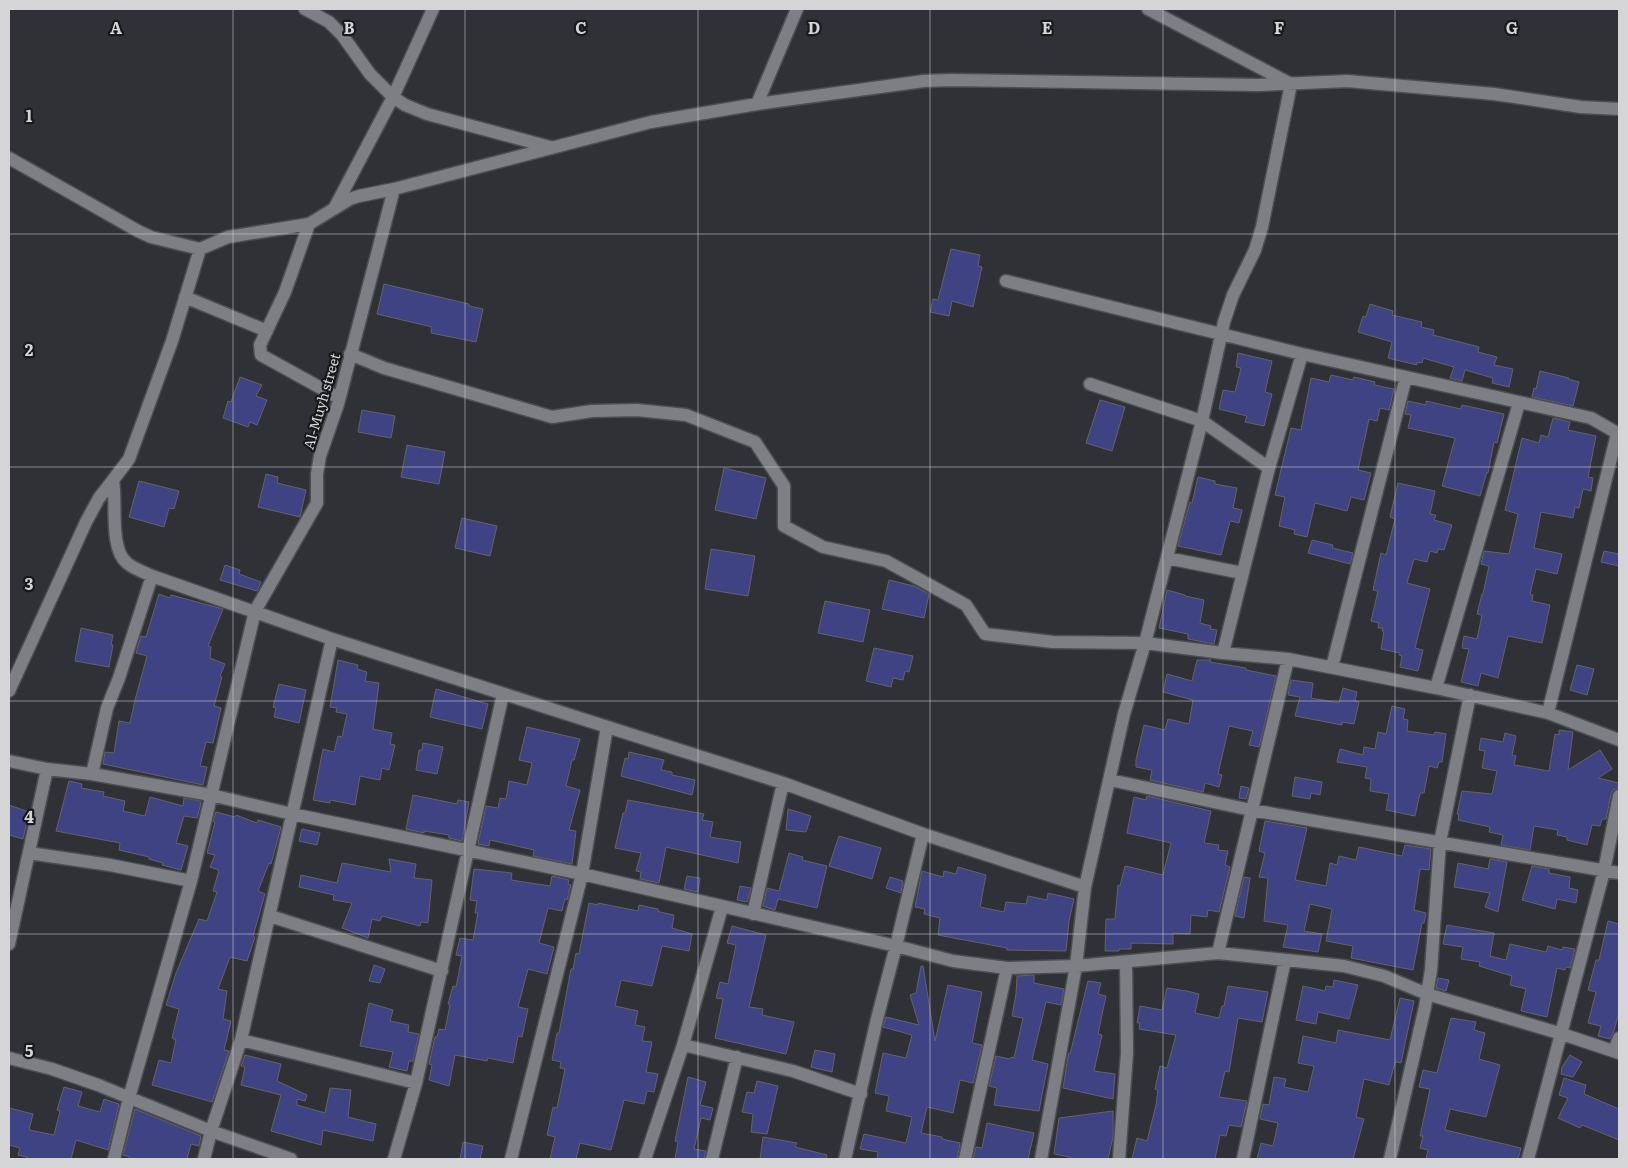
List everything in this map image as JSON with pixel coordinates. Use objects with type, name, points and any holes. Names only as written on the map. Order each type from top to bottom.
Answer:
[{"type":"street","points":[[305,9],[329,22],[342,35],[370,74],[393,97],[405,105],[427,114],[553,148]]},
{"type":"street","points":[[335,208],[393,97],[433,9]]},
{"type":"street","points":[[757,104],[797,9]]},
{"type":"street","points":[[1148,9],[1291,84]]},
{"type":"street","points":[[9,158],[138,232],[200,249],[228,237],[308,224],[360,196],[394,189],[651,122],[757,104],[924,82],[950,80],[1248,85],[1347,81],[1494,94],[1582,107],[1619,109]]},
{"type":"street","points":[[1041,1159],[1076,966],[1085,888],[1124,714],[1145,643],[1202,421],[1224,322],[1233,295],[1255,250],[1262,227],[1291,84]]},
{"type":"street","name":"Al-Muyh street","points":[[114,1159],[129,1098],[191,881],[255,611],[317,503],[316,474],[320,456],[339,398],[394,189]]},
{"type":"street","points":[[308,224],[290,279],[260,345],[261,356],[339,398]]},
{"type":"street","points":[[9,691],[86,522],[99,498],[128,459],[172,341],[200,249]]},
{"type":"street","points":[[1006,281],[1302,354],[1591,418],[1618,434],[1548,713]]},
{"type":"street","points":[[185,297],[267,331]]},
{"type":"street","points":[[350,354],[384,368],[552,417],[592,411],[637,410],[686,415],[756,442],[784,486],[784,526],[823,547],[886,561],[966,605],[985,634],[1053,642],[1145,643],[1288,659],[1470,695],[1548,713],[1619,740]]},
{"type":"street","points":[[1223,653],[1269,468],[1302,354]]},
{"type":"street","points":[[1332,667],[1406,377]]},
{"type":"street","points":[[1090,384],[1202,421],[1269,468]]},
{"type":"street","points":[[1436,688],[1519,403]]},
{"type":"street","points":[[113,480],[116,494],[116,544],[126,563],[152,576],[332,639],[783,783],[922,834],[1085,888]]},
{"type":"street","points":[[1167,558],[1242,574]]},
{"type":"street","points":[[92,774],[107,708],[119,678],[152,576]]},
{"type":"street","points":[[204,1159],[211,1131],[241,1040],[332,639]]},
{"type":"street","points":[[1218,954],[1288,659]]},
{"type":"street","points":[[394,1159],[416,1083],[504,694]]},
{"type":"street","points":[[1390,1159],[1427,994],[1431,970],[1440,842],[1470,695]]},
{"type":"street","points":[[511,1159],[582,874],[607,727]]},
{"type":"street","points":[[9,761],[47,769],[92,774],[211,795],[292,814],[582,874],[896,946],[953,961],[1007,968],[1076,966],[1205,953],[1344,966],[1384,976],[1427,994],[1616,1052],[1619,1038]]},
{"type":"street","points":[[9,944],[47,769]]},
{"type":"street","points":[[1110,780],[1251,810],[1619,873]]},
{"type":"street","points":[[753,914],[783,783]]},
{"type":"street","points":[[1528,1159],[1604,870],[1619,796]]},
{"type":"street","points":[[846,1159],[877,1018],[922,834]]},
{"type":"street","points":[[29,853],[110,865],[191,881]]},
{"type":"street","points":[[645,1159],[683,1045],[722,907]]},
{"type":"street","points":[[270,916],[442,971]]},
{"type":"street","points":[[1243,1159],[1285,960]]},
{"type":"street","points":[[1119,1159],[1127,1053],[1126,962]]},
{"type":"street","points":[[964,1159],[1007,968]]},
{"type":"street","points":[[241,1040],[416,1083]]},
{"type":"street","points":[[683,1045],[793,1071],[861,1094]]},
{"type":"street","points":[[712,1159],[737,1057]]},
{"type":"street","points":[[9,1058],[52,1069],[211,1131],[291,1159]]},
{"type":"building","points":[[951,249],[980,255],[978,266],[982,267],[973,307],[952,301],[949,316],[930,312],[933,299],[938,300]]},
{"type":"building","points":[[384,284],[483,309],[476,342],[431,333],[432,327],[377,314]]},
{"type":"building","points":[[1370,304],[1393,311],[1392,315],[1422,322],[1421,327],[1434,330],[1433,335],[1479,347],[1478,352],[1497,357],[1494,365],[1513,369],[1509,387],[1492,383],[1493,378],[1465,370],[1462,381],[1450,378],[1454,367],[1423,358],[1422,363],[1417,362],[1417,365],[1388,358],[1392,342],[1358,332],[1363,316],[1366,317]]},
{"type":"building","points":[[1238,353],[1272,361],[1265,392],[1272,394],[1264,426],[1245,422],[1247,416],[1219,409],[1223,390],[1235,392],[1241,368],[1236,367]]},
{"type":"building","points":[[1540,371],[1579,382],[1573,406],[1532,397]]},
{"type":"building","points":[[1331,375],[1353,380],[1354,377],[1375,382],[1374,385],[1394,389],[1389,410],[1380,408],[1377,421],[1369,419],[1358,470],[1371,473],[1364,500],[1351,497],[1347,511],[1315,503],[1307,537],[1294,534],[1295,530],[1279,526],[1285,497],[1275,495],[1291,428],[1301,430],[1311,378],[1329,382]]},
{"type":"building","points":[[240,377],[262,385],[256,396],[267,400],[257,425],[250,422],[248,427],[223,418],[228,401],[231,402]]},
{"type":"building","points":[[1100,400],[1125,407],[1112,451],[1086,443]]},
{"type":"building","points":[[1408,401],[1426,405],[1426,401],[1461,409],[1462,405],[1504,414],[1497,443],[1494,442],[1488,473],[1480,496],[1442,486],[1455,438],[1408,428],[1411,415],[1405,414]]},
{"type":"building","points":[[362,410],[395,416],[391,438],[358,432]]},
{"type":"building","points":[[1553,418],[1570,422],[1568,430],[1596,436],[1588,477],[1593,478],[1591,491],[1583,489],[1579,508],[1575,507],[1573,518],[1541,512],[1534,548],[1562,554],[1557,574],[1536,569],[1530,594],[1533,595],[1532,601],[1550,605],[1542,643],[1508,636],[1498,678],[1481,673],[1478,686],[1461,682],[1469,649],[1462,648],[1464,636],[1477,639],[1482,615],[1477,614],[1489,566],[1481,564],[1484,551],[1509,554],[1518,514],[1505,510],[1522,438],[1539,443],[1541,435],[1548,437]]},
{"type":"building","points":[[407,445],[445,452],[439,484],[401,477]]},
{"type":"building","points":[[724,468],[766,478],[756,519],[715,510]]},
{"type":"building","points":[[266,474],[278,477],[277,483],[306,490],[300,517],[258,507]]},
{"type":"building","points":[[1198,477],[1215,481],[1215,484],[1237,488],[1233,508],[1242,510],[1239,523],[1230,521],[1221,555],[1178,546]]},
{"type":"building","points":[[139,481],[179,491],[174,509],[169,508],[164,527],[129,517]]},
{"type":"building","points":[[1398,483],[1435,491],[1430,514],[1436,515],[1434,520],[1452,525],[1444,550],[1438,549],[1437,553],[1430,551],[1427,562],[1414,559],[1407,583],[1430,589],[1415,648],[1423,650],[1418,671],[1400,667],[1402,656],[1399,655],[1400,653],[1381,649],[1383,628],[1378,628],[1379,623],[1371,621],[1378,591],[1373,590],[1381,553],[1386,555],[1395,519],[1390,517]]},
{"type":"building","points":[[462,518],[497,526],[490,556],[455,548]]},
{"type":"building","points":[[1312,540],[1333,545],[1332,548],[1353,553],[1350,564],[1308,553]]},
{"type":"building","points":[[711,549],[755,556],[748,596],[705,589]]},
{"type":"building","points":[[1604,551],[1619,554],[1619,566],[1601,562]]},
{"type":"building","points":[[225,565],[240,570],[239,574],[261,582],[257,591],[220,580]]},
{"type":"building","points":[[889,580],[914,586],[929,594],[924,618],[882,609]]},
{"type":"building","points":[[1167,590],[1204,600],[1200,623],[1211,626],[1210,629],[1217,630],[1214,644],[1188,639],[1188,634],[1159,628]]},
{"type":"building","points":[[159,594],[170,598],[171,595],[223,609],[208,646],[211,647],[210,658],[225,664],[220,676],[222,677],[214,706],[221,708],[213,743],[206,742],[200,766],[207,767],[203,785],[103,764],[105,752],[114,753],[119,721],[130,723],[147,656],[136,653],[141,636],[146,637]]},
{"type":"building","points":[[825,601],[870,610],[863,642],[818,633]]},
{"type":"building","points":[[81,628],[113,635],[109,667],[75,661]]},
{"type":"building","points":[[874,648],[913,656],[909,672],[905,671],[903,680],[893,678],[891,687],[866,681]]},
{"type":"building","points":[[338,660],[358,665],[357,669],[367,672],[365,681],[379,683],[373,729],[392,733],[390,744],[395,745],[389,770],[382,768],[380,780],[360,776],[355,805],[330,800],[330,803],[313,800],[323,749],[334,752],[338,736],[342,737],[347,714],[336,712],[337,708],[330,707]]},
{"type":"building","points":[[1197,660],[1211,660],[1210,662],[1246,668],[1246,670],[1276,676],[1259,747],[1249,745],[1253,731],[1229,726],[1218,774],[1222,775],[1219,787],[1205,783],[1203,792],[1150,780],[1152,770],[1136,767],[1144,725],[1165,730],[1168,719],[1189,724],[1193,700],[1163,692],[1167,674],[1192,681]]},
{"type":"building","points":[[1577,665],[1594,669],[1587,695],[1570,690]]},
{"type":"building","points":[[1291,680],[1313,683],[1311,698],[1339,703],[1343,688],[1357,692],[1355,701],[1359,702],[1354,724],[1342,722],[1342,725],[1295,716],[1300,697],[1288,695]]},
{"type":"building","points":[[279,684],[306,690],[299,723],[274,717],[276,708],[273,707]]},
{"type":"building","points":[[436,689],[488,704],[482,729],[430,717]]},
{"type":"building","points":[[1392,706],[1405,709],[1403,719],[1408,720],[1407,731],[1434,735],[1435,732],[1446,734],[1442,762],[1439,762],[1437,768],[1429,766],[1424,793],[1420,793],[1415,816],[1386,810],[1389,794],[1370,791],[1371,779],[1365,778],[1367,767],[1337,762],[1340,749],[1363,755],[1364,747],[1375,749],[1378,732],[1386,734]]},
{"type":"building","points":[[527,727],[580,739],[574,760],[572,760],[566,786],[580,790],[569,830],[576,831],[572,864],[533,856],[534,850],[490,840],[489,846],[478,844],[486,806],[498,808],[500,798],[506,799],[509,781],[527,785],[532,763],[519,760]]},
{"type":"building","points":[[1559,730],[1573,732],[1568,770],[1600,750],[1612,769],[1598,778],[1619,783],[1618,788],[1613,790],[1611,794],[1606,819],[1602,819],[1600,826],[1592,825],[1587,845],[1567,840],[1567,837],[1557,835],[1558,830],[1534,826],[1530,850],[1501,845],[1503,835],[1489,832],[1490,827],[1458,820],[1459,815],[1457,814],[1462,791],[1492,794],[1497,771],[1482,768],[1485,751],[1479,750],[1481,738],[1503,742],[1505,733],[1516,736],[1512,755],[1516,756],[1514,765],[1549,771],[1555,734],[1559,735]]},
{"type":"building","points":[[423,743],[443,747],[437,774],[416,770],[419,750],[422,750]]},
{"type":"building","points":[[629,752],[664,760],[661,770],[672,772],[672,775],[695,780],[692,795],[621,776],[625,758],[628,759]]},
{"type":"building","points":[[1295,777],[1322,782],[1320,795],[1311,793],[1310,799],[1292,796]]},
{"type":"building","points":[[69,781],[82,784],[81,788],[104,792],[103,796],[125,801],[123,811],[145,816],[150,797],[183,806],[184,798],[200,801],[197,818],[184,816],[176,843],[188,846],[181,870],[162,865],[163,863],[149,859],[149,857],[119,850],[120,843],[56,831]]},
{"type":"building","points":[[1241,786],[1249,788],[1246,799],[1239,798]]},
{"type":"building","points":[[413,795],[457,804],[458,800],[469,802],[462,841],[449,838],[449,835],[406,829]]},
{"type":"building","points":[[1147,796],[1211,811],[1204,843],[1219,845],[1218,850],[1228,851],[1225,865],[1230,867],[1219,912],[1208,910],[1207,917],[1191,915],[1190,934],[1173,933],[1173,944],[1131,943],[1131,949],[1105,951],[1106,919],[1115,919],[1118,885],[1120,886],[1125,866],[1163,875],[1171,843],[1127,833],[1134,797],[1146,800]]},
{"type":"building","points":[[628,800],[704,814],[702,820],[713,822],[710,837],[741,842],[738,863],[666,847],[659,883],[640,879],[641,872],[636,871],[641,853],[615,848]]},
{"type":"building","points":[[9,805],[29,812],[23,839],[9,835]]},
{"type":"building","points":[[788,809],[811,816],[806,832],[786,830]]},
{"type":"building","points":[[216,812],[235,817],[236,815],[257,823],[258,820],[281,827],[271,864],[269,863],[258,891],[265,894],[247,961],[230,957],[218,989],[227,991],[223,1019],[231,1021],[224,1050],[229,1051],[212,1102],[152,1085],[159,1060],[171,1063],[176,1040],[172,1038],[179,1009],[166,1005],[176,973],[199,919],[207,921],[217,892],[213,891],[219,870],[210,867],[215,855],[207,853]]},
{"type":"building","points":[[1265,821],[1307,828],[1295,880],[1326,886],[1330,863],[1337,865],[1339,856],[1356,860],[1359,847],[1402,856],[1405,845],[1431,849],[1429,870],[1420,869],[1414,910],[1426,913],[1424,923],[1422,923],[1413,970],[1351,958],[1353,946],[1326,941],[1332,909],[1310,904],[1304,931],[1322,934],[1318,952],[1283,947],[1288,925],[1264,921],[1268,878],[1259,877],[1265,853],[1259,851]]},
{"type":"building","points":[[302,829],[320,833],[317,845],[299,841]]},
{"type":"building","points":[[839,836],[881,848],[872,879],[829,866]]},
{"type":"building","points":[[789,853],[803,857],[802,860],[827,866],[817,908],[778,899],[775,910],[763,906],[767,888],[779,891]]},
{"type":"building","points":[[389,859],[416,864],[414,878],[432,880],[428,923],[421,922],[420,926],[382,916],[380,921],[372,919],[368,938],[342,928],[352,903],[333,900],[334,895],[299,887],[301,875],[337,883],[342,863],[391,872]]},
{"type":"building","points":[[1490,859],[1507,862],[1498,912],[1485,907],[1490,893],[1454,887],[1458,863],[1488,869]]},
{"type":"building","points":[[1532,866],[1549,869],[1549,873],[1570,877],[1569,888],[1578,890],[1576,903],[1557,899],[1555,909],[1522,900]]},
{"type":"building","points":[[958,867],[986,875],[980,907],[1004,912],[1006,902],[1026,904],[1028,896],[1047,900],[1048,893],[1074,899],[1069,921],[1066,951],[1007,950],[1007,948],[938,935],[940,918],[924,914],[925,909],[915,907],[922,871],[943,877],[944,871],[956,874]]},
{"type":"building","points":[[474,869],[512,873],[511,880],[550,886],[552,876],[569,880],[568,884],[571,885],[562,911],[548,908],[539,943],[554,947],[547,974],[528,969],[518,1007],[528,1009],[522,1037],[518,1036],[513,1063],[488,1058],[487,1061],[455,1055],[449,1086],[429,1080],[432,1065],[429,1064],[435,1037],[437,1037],[439,1029],[445,1030],[450,1005],[448,1004],[453,986],[456,987],[462,956],[456,955],[460,938],[473,940],[478,913],[475,913],[477,901],[470,900]]},
{"type":"building","points":[[687,876],[700,878],[698,892],[684,889]]},
{"type":"building","points":[[890,877],[903,881],[901,893],[886,888]]},
{"type":"building","points":[[1244,877],[1250,878],[1244,918],[1235,916]]},
{"type":"building","points":[[740,886],[751,888],[747,902],[737,900]]},
{"type":"building","points":[[589,903],[638,911],[639,905],[658,909],[660,912],[674,915],[672,928],[692,934],[689,951],[662,946],[652,986],[621,980],[615,1006],[638,1011],[635,1025],[645,1027],[642,1041],[652,1042],[646,1072],[658,1074],[654,1092],[647,1091],[644,1104],[624,1100],[611,1150],[580,1143],[576,1159],[550,1159],[555,1137],[547,1135],[553,1107],[557,1108],[565,1069],[560,1068],[561,1062],[552,1060],[571,969],[573,969],[576,953],[579,954]]},
{"type":"building","points":[[1608,921],[1619,924],[1619,1012],[1610,1039],[1598,1036],[1601,1026],[1588,1023],[1596,992],[1588,990],[1596,960],[1599,960]]},
{"type":"building","points":[[1447,925],[1494,933],[1490,956],[1506,960],[1510,944],[1546,952],[1548,946],[1562,950],[1563,947],[1575,949],[1570,968],[1566,967],[1565,970],[1557,968],[1547,1017],[1521,1011],[1526,989],[1510,985],[1512,976],[1479,966],[1480,962],[1461,959],[1463,947],[1443,944]]},
{"type":"building","points":[[732,926],[766,935],[749,1007],[763,1009],[762,1015],[794,1022],[786,1054],[715,1038],[723,999],[716,998],[720,982],[728,984],[736,945],[727,943]]},
{"type":"building","points":[[374,965],[385,969],[380,983],[369,981]]},
{"type":"building","points":[[921,966],[923,966],[935,1041],[948,985],[982,992],[972,1043],[982,1045],[973,1083],[960,1080],[953,1113],[927,1107],[921,1133],[960,1143],[957,1159],[877,1159],[878,1152],[860,1149],[864,1134],[906,1143],[912,1117],[886,1111],[889,1096],[875,1093],[883,1053],[906,1058],[912,1035],[883,1027],[886,1017],[919,1025],[910,995],[916,993]]},
{"type":"building","points":[[1034,975],[1034,983],[1064,989],[1061,1005],[1046,1002],[1032,1060],[1048,1064],[1039,1111],[994,1105],[997,1088],[989,1086],[996,1056],[1014,1058],[1023,1018],[1012,1016],[1017,976]]},
{"type":"building","points":[[1438,978],[1449,980],[1446,991],[1436,988]]},
{"type":"building","points":[[1334,980],[1358,985],[1349,1019],[1318,1012],[1316,1024],[1296,1020],[1303,986],[1325,991],[1326,986],[1333,987]]},
{"type":"building","points":[[1088,981],[1101,983],[1098,994],[1106,996],[1098,1034],[1102,1035],[1094,1071],[1115,1074],[1113,1099],[1063,1088],[1068,1057]]},
{"type":"building","points":[[1228,986],[1268,992],[1262,1022],[1238,1018],[1229,1072],[1225,1071],[1219,1097],[1247,1101],[1241,1127],[1229,1125],[1226,1136],[1220,1135],[1215,1159],[1132,1159],[1137,1138],[1147,1141],[1156,1105],[1158,1090],[1155,1089],[1160,1066],[1167,1068],[1176,1035],[1139,1029],[1140,1023],[1137,1023],[1140,1006],[1162,1010],[1167,988],[1187,991],[1199,994],[1195,1013],[1219,1018],[1222,1006],[1224,1006]]},
{"type":"building","points":[[1400,998],[1414,1001],[1401,1063],[1395,1062],[1389,1085],[1364,1079],[1356,1117],[1364,1119],[1353,1159],[1257,1159],[1261,1143],[1273,1146],[1278,1123],[1260,1119],[1263,1104],[1269,1105],[1274,1077],[1286,1079],[1284,1087],[1308,1092],[1314,1066],[1298,1063],[1303,1036],[1336,1043],[1338,1030],[1390,1040]]},
{"type":"building","points":[[369,1003],[393,1010],[390,1021],[409,1025],[408,1032],[419,1034],[413,1061],[409,1061],[407,1071],[389,1067],[393,1052],[360,1046]]},
{"type":"building","points":[[1451,1018],[1476,1022],[1474,1030],[1485,1033],[1479,1059],[1500,1065],[1486,1117],[1450,1109],[1445,1130],[1521,1148],[1518,1159],[1426,1159],[1428,1150],[1420,1148],[1423,1136],[1420,1136],[1430,1089],[1419,1087],[1423,1070],[1437,1073]]},
{"type":"building","points":[[815,1050],[835,1054],[832,1072],[811,1067]]},
{"type":"building","points":[[245,1055],[281,1064],[277,1081],[307,1095],[305,1101],[297,1099],[297,1105],[325,1113],[330,1088],[351,1090],[348,1117],[376,1124],[373,1141],[323,1130],[321,1145],[271,1131],[281,1095],[241,1085],[245,1067],[241,1066]]},
{"type":"building","points":[[1570,1055],[1582,1062],[1573,1077],[1561,1074],[1562,1067]]},
{"type":"building","points":[[688,1077],[706,1082],[700,1105],[713,1108],[710,1120],[701,1118],[694,1149],[706,1151],[704,1159],[675,1159],[678,1142],[675,1141]]},
{"type":"building","points":[[1564,1078],[1586,1085],[1584,1094],[1619,1109],[1619,1140],[1582,1125],[1580,1128],[1558,1118],[1568,1098],[1559,1095]]},
{"type":"building","points":[[757,1081],[778,1086],[767,1134],[751,1132],[753,1114],[742,1112],[747,1092],[754,1093]]},
{"type":"building","points":[[64,1087],[82,1092],[78,1106],[100,1112],[104,1099],[119,1104],[108,1150],[76,1140],[71,1159],[27,1159],[27,1157],[18,1155],[20,1148],[9,1145],[9,1108],[33,1114],[29,1130],[54,1135],[60,1111],[57,1110]]},
{"type":"building","points":[[135,1109],[201,1136],[199,1146],[191,1144],[187,1159],[129,1159],[130,1157],[123,1155]]},
{"type":"building","points":[[1113,1111],[1113,1137],[1108,1159],[1070,1159],[1070,1157],[1054,1154],[1059,1118]]},
{"type":"building","points":[[987,1123],[1034,1133],[1028,1159],[973,1159],[976,1147],[982,1148]]},
{"type":"building","points":[[763,1137],[797,1143],[795,1147],[827,1155],[826,1159],[760,1159]]},
{"type":"building","points":[[463,1142],[483,1146],[480,1159],[460,1159]]}]
